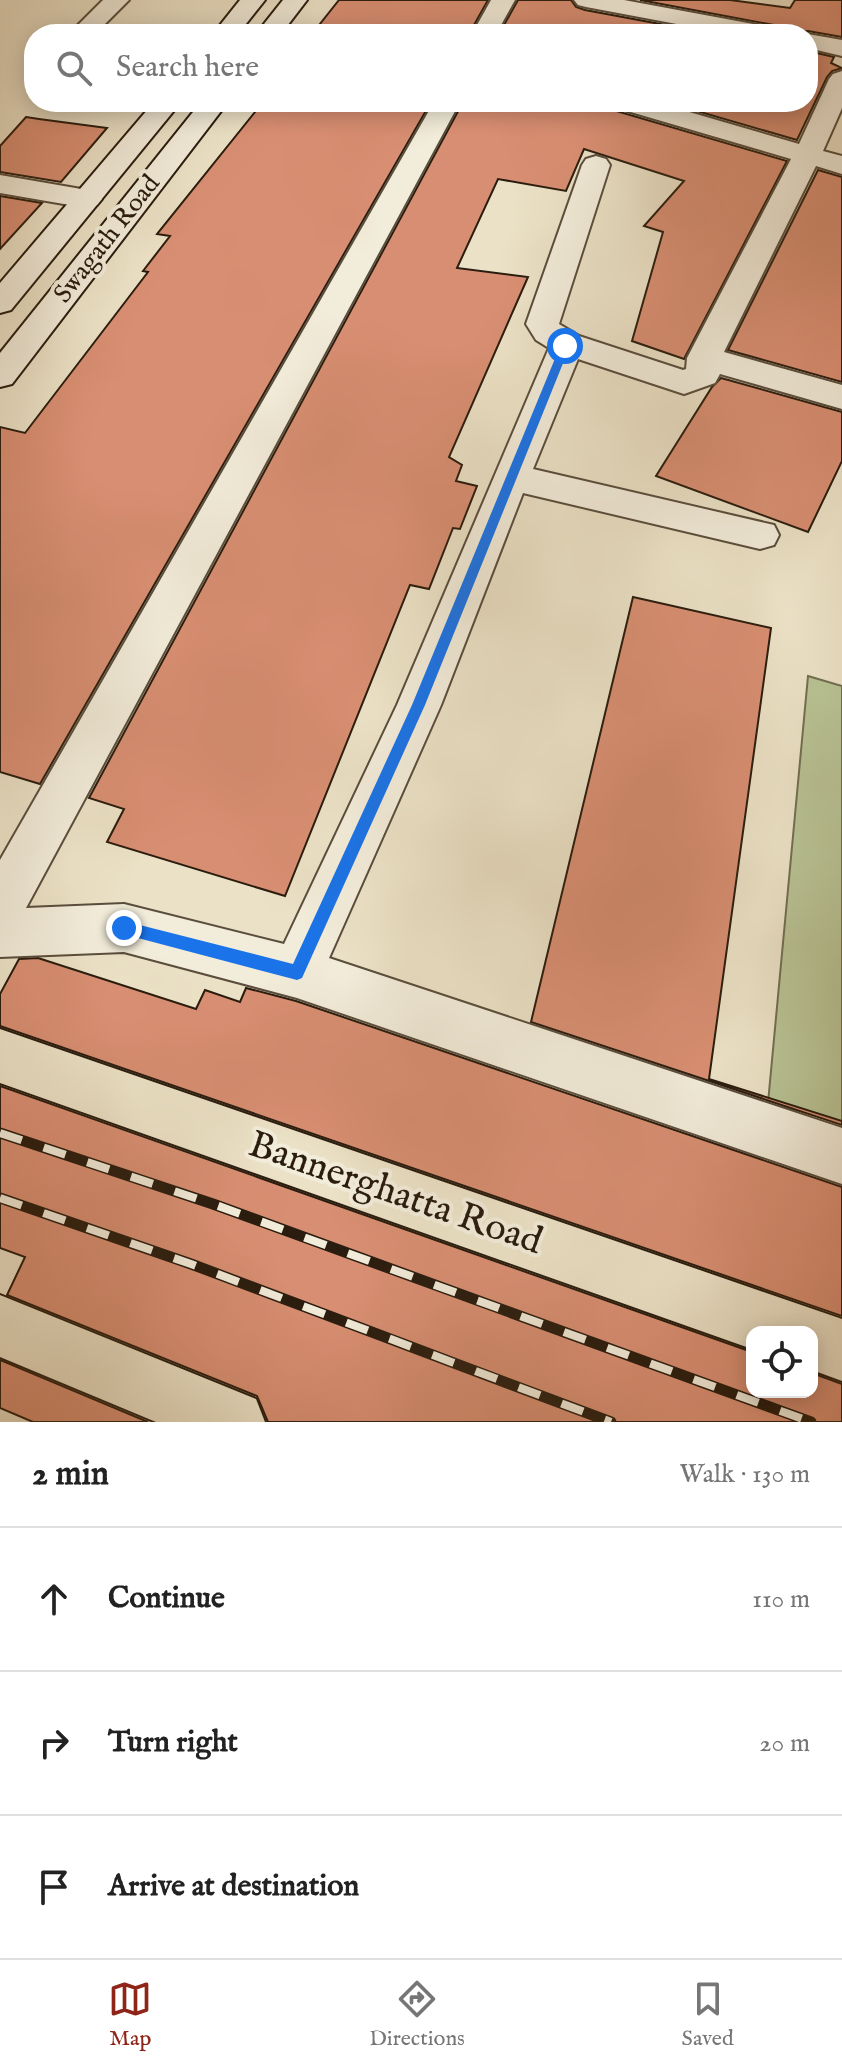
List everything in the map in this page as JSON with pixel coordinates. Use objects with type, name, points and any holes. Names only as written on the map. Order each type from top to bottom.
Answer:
[{"type":"main road","name":"Bannerghatta Road","points":[[0,1056],[774,1326]]},
{"type":"main road","points":[[0,1326],[233,1422]]},
{"type":"main road","points":[[818,1341],[842,1350]]},
{"type":"street","points":[[92,24],[117,0]]},
{"type":"street","points":[[233,24],[253,0]]},
{"type":"street","points":[[276,24],[295,0]]},
{"type":"street","points":[[490,24],[503,0]]},
{"type":"street","points":[[586,0],[715,24]]},
{"type":"street","points":[[818,43],[842,48]]},
{"type":"street","points":[[596,165],[542,324],[548,333],[567,344],[684,383],[703,375],[704,358],[807,156],[842,79]]},
{"type":"street","name":"Swagath Road","points":[[0,303],[160,112]]},
{"type":"street","name":"Swagath Road","points":[[0,376],[207,112]]},
{"type":"street","points":[[0,907],[441,112]]},
{"type":"street","points":[[660,112],[842,165]]},
{"type":"street","points":[[0,184],[87,199]]},
{"type":"street","points":[[297,973],[419,705],[567,344]]},
{"type":"street","points":[[704,358],[842,397]]},
{"type":"street","points":[[511,477],[760,535]]},
{"type":"street","points":[[0,933],[124,928],[297,973],[842,1156]]},
{"type":"green space","points":[[808,676],[842,686],[842,1122],[768,1103]]},
{"type":"building","points":[[339,0],[488,0],[475,24],[320,24]]},
{"type":"building","points":[[518,0],[571,0],[576,7],[585,10],[660,24],[505,24]]},
{"type":"building","points":[[640,0],[730,0],[790,8],[795,0],[842,0],[842,37],[818,33],[818,24],[768,24]]},
{"type":"building","points":[[818,53],[834,57],[831,63],[842,68],[832,71],[818,96]]},
{"type":"building","points":[[255,112],[425,112],[40,784],[0,772],[0,427],[25,433],[148,272],[143,271],[170,236],[157,234]]},
{"type":"building","points":[[458,112],[619,112],[787,161],[684,359],[632,341],[663,232],[644,226],[684,181],[584,149],[566,191],[498,179],[457,268],[528,277],[449,457],[462,465],[456,481],[477,486],[460,529],[453,528],[429,589],[410,585],[285,896],[107,842],[124,809],[89,798]]},
{"type":"building","points":[[700,112],[810,112],[797,140]]},
{"type":"building","points":[[26,117],[107,128],[61,182],[0,172],[0,146]]},
{"type":"building","points":[[818,170],[842,177],[842,382],[728,350]]},
{"type":"building","points":[[0,196],[42,203],[0,249]]},
{"type":"building","points":[[721,378],[842,412],[842,461],[808,532],[656,476],[712,387]]},
{"type":"building","points":[[633,597],[771,628],[709,1079],[842,1121],[842,1125],[531,1022]]},
{"type":"building","points":[[38,958],[196,1009],[205,990],[240,1002],[246,988],[296,1001],[842,1187],[842,1316],[0,1026],[0,994],[19,959]]},
{"type":"building","points":[[0,1086],[746,1350],[746,1398],[818,1398],[818,1375],[842,1384],[842,1422],[268,1422],[257,1396],[7,1295],[25,1257],[0,1248]]},
{"type":"building","points":[[0,1360],[148,1422],[33,1422],[0,1408]]},
{"type":"railway","points":[[0,1133],[213,1204],[811,1422]]},
{"type":"railway","points":[[0,1198],[191,1264],[611,1422]]},
{"type":"route","points":[[124,928],[297,973],[419,705],[565,346]]}]
